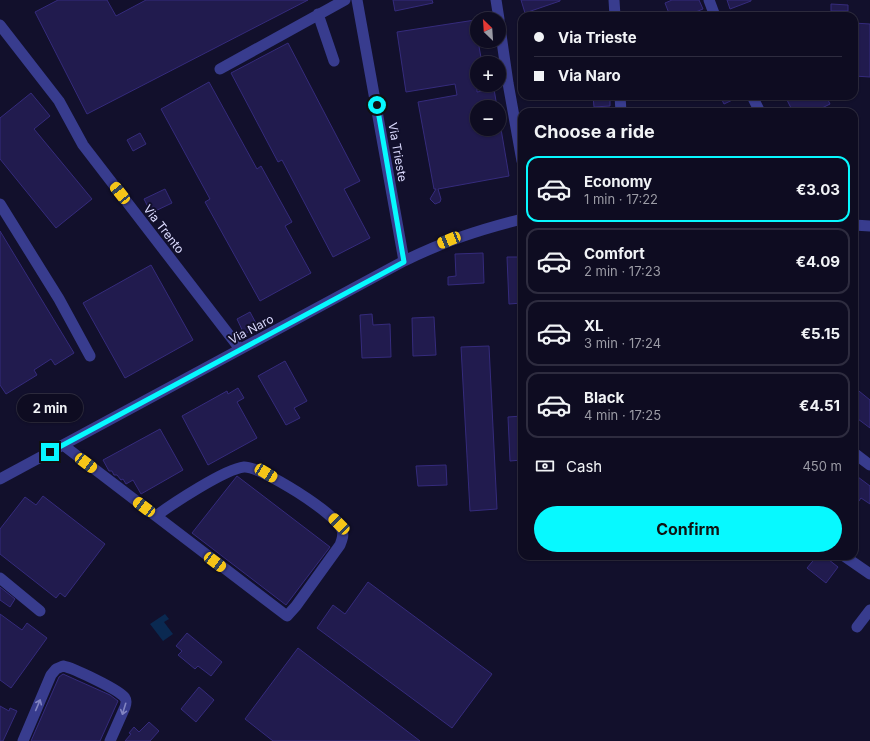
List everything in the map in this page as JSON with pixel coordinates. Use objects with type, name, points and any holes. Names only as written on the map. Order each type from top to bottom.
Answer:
[{"type":"street","points":[[220,69],[345,0]]},
{"type":"street","name":"Via Trieste","points":[[357,0],[404,262]]},
{"type":"street","points":[[496,0],[498,12]]},
{"type":"street","points":[[614,0],[615,12]]},
{"type":"street","points":[[709,0],[714,12]]},
{"type":"street","points":[[318,14],[334,61]]},
{"type":"street","name":"Via Trento","points":[[0,25],[59,101],[83,145],[240,349]]},
{"type":"street","points":[[504,48],[518,136]]},
{"type":"street","points":[[0,204],[58,299],[90,356]]},
{"type":"street","name":"Via Naro","points":[[0,479],[404,262],[461,236],[518,221]]},
{"type":"street","points":[[858,225],[870,226]]},
{"type":"street","points":[[63,445],[156,516],[287,616],[340,545],[343,538],[343,531],[339,524],[327,513],[302,495],[266,473],[245,467],[221,475],[156,516]]},
{"type":"street","points":[[858,456],[870,465]]},
{"type":"street","points":[[850,560],[870,574]]},
{"type":"street","points":[[0,578],[40,611]]},
{"type":"street","points":[[857,626],[870,610]]},
{"type":"street","points":[[23,741],[51,675],[56,669],[63,666],[116,690],[124,697],[126,703],[125,707],[110,741]]},
{"type":"water","points":[[165,614],[169,619],[164,622],[173,634],[163,641],[150,624]]},
{"type":"building","points":[[58,0],[107,0],[116,16],[146,0],[308,0],[87,114],[35,12]]},
{"type":"building","points":[[393,0],[432,0],[433,3],[395,11]]},
{"type":"building","points":[[521,0],[560,0],[528,12],[525,12]]},
{"type":"building","points":[[672,0],[699,0],[703,9],[696,12],[668,12],[665,3]]},
{"type":"building","points":[[727,0],[751,0],[751,1],[730,9]]},
{"type":"building","points":[[831,4],[848,5],[848,11],[831,11]]},
{"type":"building","points":[[470,21],[470,48],[479,48],[481,56],[470,56],[470,92],[494,92],[496,100],[470,100],[470,136],[502,136],[509,176],[438,189],[441,199],[440,202],[435,204],[430,199],[436,189],[434,189],[418,102],[457,95],[455,84],[406,92],[397,32]]},
{"type":"building","points":[[858,23],[870,24],[870,77],[858,76]]},
{"type":"building","points":[[288,43],[360,181],[344,189],[370,238],[333,257],[282,160],[278,162],[231,73]]},
{"type":"building","points":[[209,82],[257,169],[261,166],[292,222],[285,226],[311,273],[260,301],[205,202],[210,199],[161,109]]},
{"type":"building","points":[[31,93],[50,116],[34,129],[92,199],[56,228],[0,159],[0,118]]},
{"type":"building","points":[[593,100],[610,100],[610,106],[594,107]]},
{"type":"building","points":[[722,100],[732,100],[724,104]]},
{"type":"building","points":[[787,100],[828,100],[830,104],[822,108],[791,108]]},
{"type":"building","points":[[140,133],[146,144],[133,151],[127,140]]},
{"type":"building","points":[[165,189],[172,203],[151,213],[144,199]]},
{"type":"building","points":[[0,231],[74,353],[55,365],[51,359],[34,370],[37,375],[6,394],[0,385]]},
{"type":"building","points":[[483,253],[484,283],[448,285],[448,277],[456,276],[455,254]]},
{"type":"building","points":[[507,257],[518,257],[518,303],[509,304]]},
{"type":"building","points":[[151,265],[193,340],[125,378],[83,303]]},
{"type":"building","points":[[250,312],[258,327],[244,334],[237,319]]},
{"type":"building","points":[[372,314],[373,325],[390,324],[391,357],[362,358],[360,315]]},
{"type":"building","points":[[434,317],[436,355],[413,356],[412,318]]},
{"type":"building","points":[[489,346],[497,509],[470,511],[461,347]]},
{"type":"building","points":[[285,361],[307,401],[294,408],[300,418],[286,425],[258,376]]},
{"type":"building","points":[[238,388],[244,398],[237,402],[257,438],[208,465],[182,416],[227,391],[228,394]]},
{"type":"building","points":[[858,390],[870,400],[870,428],[858,419]]},
{"type":"building","points":[[518,416],[518,460],[510,461],[508,417]]},
{"type":"building","points":[[160,429],[183,470],[141,494],[133,480],[126,484],[123,479],[121,480],[117,475],[114,475],[112,471],[109,471],[103,460]]},
{"type":"building","points":[[446,465],[447,485],[418,486],[416,466]]},
{"type":"building","points":[[237,476],[330,547],[286,605],[192,533]]},
{"type":"building","points":[[858,477],[870,486],[870,504],[861,498],[858,502]]},
{"type":"building","points":[[43,496],[105,544],[65,597],[60,593],[56,598],[0,554],[0,529],[25,497],[36,505]]},
{"type":"building","points":[[814,560],[829,560],[838,567],[826,583],[807,568]]},
{"type":"building","points":[[368,582],[492,674],[452,728],[317,628],[333,605],[345,614]]},
{"type":"building","points":[[0,587],[15,599],[10,607],[0,600]]},
{"type":"building","points":[[0,614],[22,630],[27,623],[47,638],[11,688],[0,680]]},
{"type":"building","points":[[187,633],[222,662],[211,676],[198,666],[195,669],[178,655],[182,651],[176,646]]},
{"type":"building","points":[[298,648],[420,741],[273,741],[245,719]]},
{"type":"building","points":[[63,674],[110,695],[118,701],[100,741],[31,741],[59,677]]},
{"type":"building","points":[[199,687],[214,700],[196,722],[181,709]]},
{"type":"building","points":[[0,706],[9,711],[10,708],[17,711],[3,741],[0,741]]},
{"type":"building","points":[[149,722],[159,731],[150,741],[125,741],[131,734],[129,733],[134,727],[139,732]]},
{"type":"route","points":[[50,452],[404,262],[377,105]]}]
